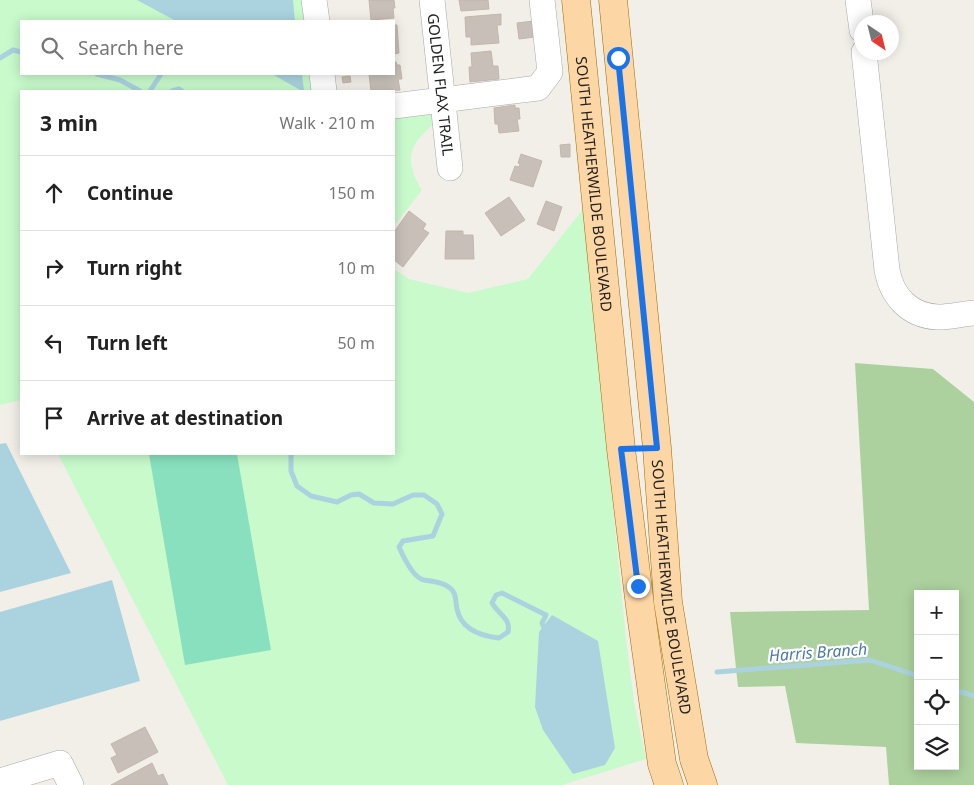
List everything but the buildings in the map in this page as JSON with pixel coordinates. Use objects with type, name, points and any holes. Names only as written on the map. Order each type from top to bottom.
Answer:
[{"type":"main road","name":"SOUTH HEATHERWILDE BOULEVARD","points":[[576,0],[621,449],[662,764],[669,785]]},
{"type":"main road","name":"SOUTH HEATHERWILDE BOULEVARD","points":[[613,0],[657,448],[668,602],[694,759],[703,785]]},
{"type":"main road","points":[[621,449],[657,448]]},
{"type":"street","points":[[314,0],[316,20]]},
{"type":"street","name":"GOLDEN FLAX TRAIL","points":[[432,0],[450,168]]},
{"type":"street","points":[[395,106],[538,88],[550,72],[542,0]]},
{"type":"street","points":[[858,0],[860,15]]},
{"type":"street","points":[[865,60],[889,284],[907,307],[919,313],[938,317],[974,313]]},
{"type":"street","points":[[322,75],[324,90]]},
{"type":"street","points":[[0,781],[66,774]]},
{"type":"green space","points":[[0,0],[309,0],[311,20],[20,20],[20,75],[316,75],[320,90],[20,90],[20,400],[0,405]]},
{"type":"green space","points":[[395,113],[431,113],[434,123],[417,141],[411,160],[415,178],[422,190],[395,225]]},
{"type":"green space","points":[[584,208],[626,639],[634,702],[646,759],[562,785],[228,785],[59,455],[395,455],[395,270],[409,279],[468,293],[528,279]]},
{"type":"green space","points":[[855,363],[933,369],[974,402],[974,785],[889,785],[886,747],[796,743],[785,686],[738,687],[730,612],[869,610]]},
{"type":"green space","points":[[149,455],[237,455],[271,650],[185,665]]},
{"type":"water","points":[[137,0],[293,0],[295,20],[174,20]]},
{"type":"water","points":[[274,75],[302,75],[304,90],[300,90]]},
{"type":"water","points":[[6,443],[71,573],[0,592],[0,444]]},
{"type":"water","points":[[112,580],[140,681],[0,721],[0,612]]},
{"type":"water","points":[[552,615],[598,641],[615,748],[605,765],[573,774],[543,730],[535,707],[539,632]]},
{"type":"waterway","name":"Harris Branch","points":[[0,58],[13,50],[20,52]]},
{"type":"waterway","name":"Harris Branch","points":[[101,75],[120,80],[138,90]]},
{"type":"waterway","points":[[151,90],[160,75]]},
{"type":"waterway","name":"Harris Branch","points":[[176,90],[180,90]]},
{"type":"waterway","name":"Harris Branch","points":[[291,455],[291,471],[297,486],[311,496],[337,502],[351,495],[359,494],[374,503],[393,504],[413,495],[424,495],[437,504],[442,514],[433,536],[403,541],[399,547],[412,571],[424,580],[441,583],[452,590],[455,595],[459,616],[467,626],[479,633],[499,638],[508,632],[508,623],[492,603],[496,595],[502,593],[546,615],[542,623],[546,632]]},
{"type":"waterway","name":"Harris Branch","points":[[717,672],[870,660],[914,675]]},
{"type":"waterway","name":"Harris Branch","points":[[959,691],[974,696]]},
{"type":"route","points":[[618,58],[657,448],[621,449],[638,586]]}]
